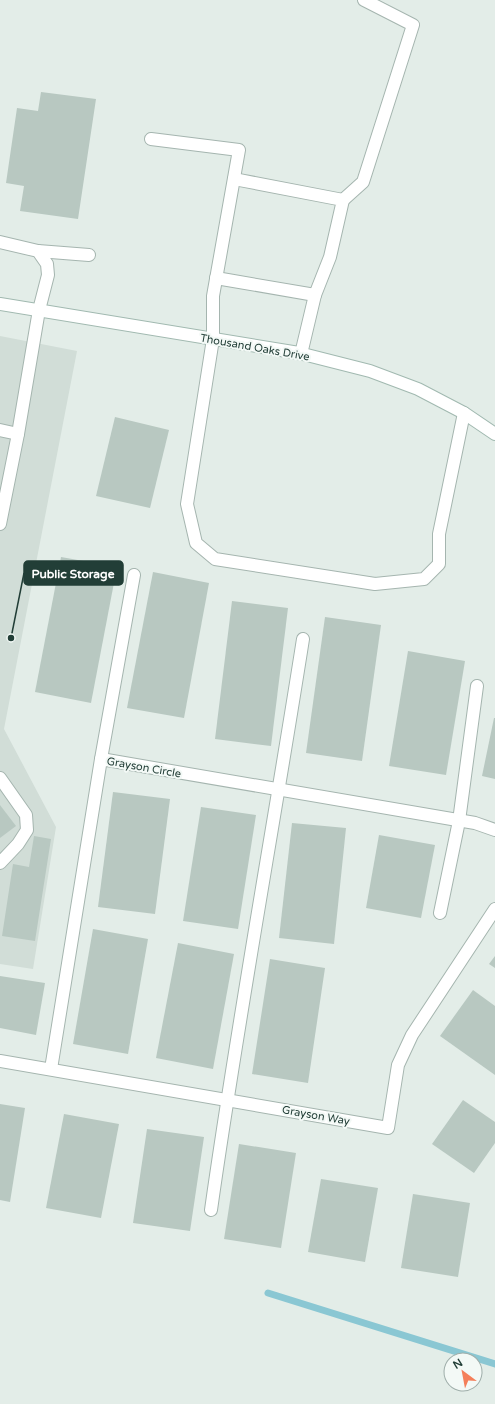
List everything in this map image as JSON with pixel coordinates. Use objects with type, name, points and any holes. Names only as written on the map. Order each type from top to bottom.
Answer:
[{"type":"street","points":[[301,354],[315,295],[330,257],[343,200],[363,182],[413,25],[364,0]]},
{"type":"street","points":[[151,139],[239,150],[213,296],[213,339],[187,504],[196,543],[215,558],[375,584],[424,579],[438,564],[439,534],[464,412]]},
{"type":"street","points":[[234,179],[343,200]]},
{"type":"street","points":[[0,242],[38,251],[89,255]]},
{"type":"street","points":[[0,524],[18,434],[39,310],[48,275],[47,264],[38,251]]},
{"type":"street","points":[[216,278],[315,295]]},
{"type":"street","name":"Thousand Oaks Drive","points":[[0,304],[301,354],[370,371],[418,389],[464,412],[495,434]]},
{"type":"street","points":[[0,430],[18,434]]},
{"type":"street","points":[[101,759],[134,575]]},
{"type":"street","points":[[211,1210],[227,1100],[303,639]]},
{"type":"street","points":[[440,913],[460,821],[477,686]]},
{"type":"street","name":"Grayson Circle","points":[[51,1069],[101,759],[460,821],[495,830]]},
{"type":"street","points":[[0,778],[26,815],[27,830],[18,844],[0,863]]},
{"type":"street","name":"Grayson Way","points":[[0,1061],[388,1128],[398,1066],[412,1035],[495,909]]},
{"type":"shaded area","points":[[0,336],[77,351],[4,729],[56,827],[33,969],[0,964]]},
{"type":"building","points":[[41,92],[96,99],[78,219],[20,211],[24,186],[6,183],[17,108],[38,111]]},
{"type":"building","points":[[115,417],[169,430],[150,508],[96,496]]},
{"type":"building","points":[[61,557],[117,567],[91,703],[35,692]]},
{"type":"building","points":[[153,572],[209,583],[184,718],[127,708]]},
{"type":"building","points":[[232,601],[288,608],[271,746],[215,739]]},
{"type":"building","points":[[325,617],[381,625],[362,761],[306,753]]},
{"type":"building","points":[[408,651],[465,661],[446,775],[389,766]]},
{"type":"building","points":[[495,718],[495,779],[482,776]]},
{"type":"building","points":[[113,792],[170,799],[155,914],[98,907]]},
{"type":"building","points":[[0,805],[16,826],[0,838]]},
{"type":"building","points":[[201,807],[256,815],[238,929],[183,921]]},
{"type":"building","points":[[292,823],[346,828],[334,944],[279,938]]},
{"type":"building","points":[[379,835],[435,845],[421,918],[366,908]]},
{"type":"building","points":[[34,836],[51,839],[35,941],[2,936],[13,864],[29,867]]},
{"type":"building","points":[[93,929],[148,939],[128,1054],[73,1044]]},
{"type":"building","points":[[178,943],[234,954],[213,1069],[156,1058]]},
{"type":"building","points":[[495,956],[495,968],[489,964]]},
{"type":"building","points":[[270,959],[325,968],[308,1083],[252,1074]]},
{"type":"building","points":[[0,976],[45,983],[36,1035],[0,1028]]},
{"type":"building","points":[[473,990],[495,1006],[495,1075],[440,1036]]},
{"type":"building","points":[[463,1100],[495,1122],[495,1143],[474,1173],[432,1144]]},
{"type":"building","points":[[0,1104],[25,1108],[10,1202],[0,1200]]},
{"type":"building","points":[[64,1114],[119,1124],[101,1218],[46,1208]]},
{"type":"building","points":[[147,1129],[204,1137],[190,1231],[133,1223]]},
{"type":"building","points":[[239,1144],[296,1153],[281,1248],[224,1239]]},
{"type":"building","points":[[321,1179],[378,1188],[365,1262],[308,1252]]},
{"type":"building","points":[[413,1194],[470,1203],[458,1277],[401,1268]]},
{"type":"waterway","points":[[268,1293],[495,1364]]},
{"type":"place","name":"Public Storage","points":[[11,638]]}]
